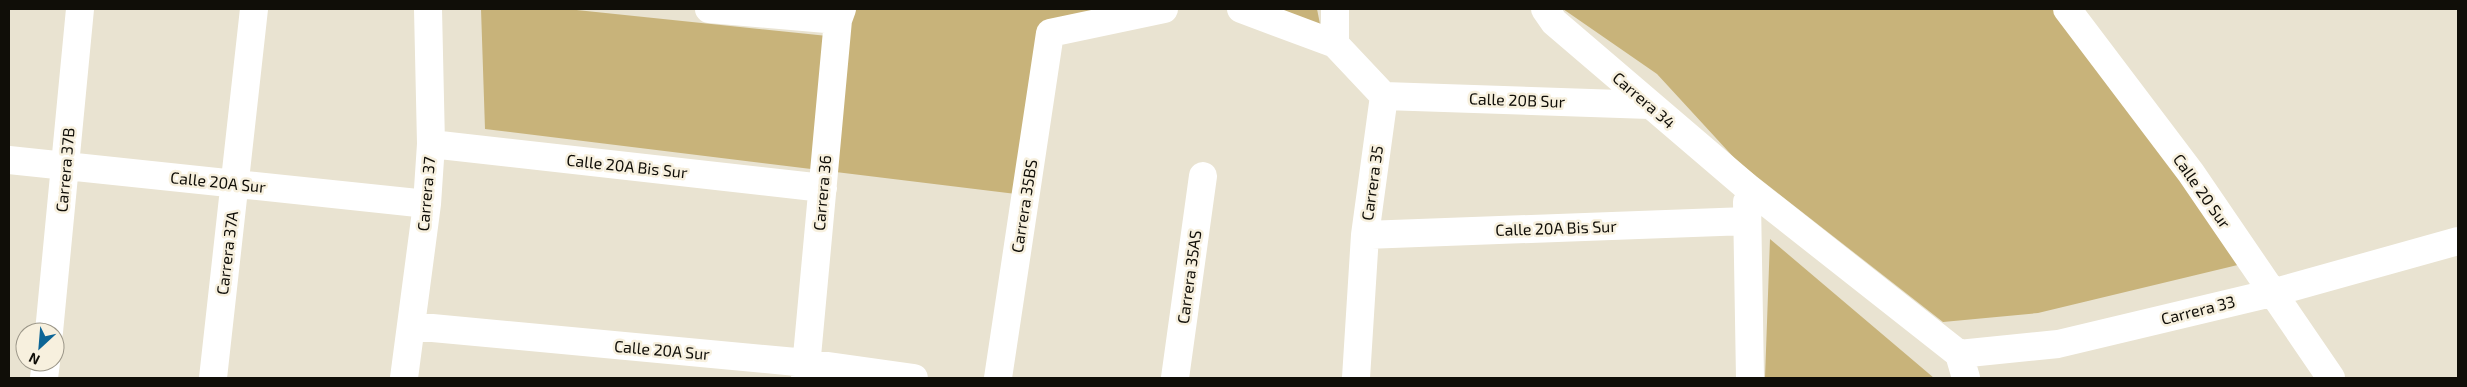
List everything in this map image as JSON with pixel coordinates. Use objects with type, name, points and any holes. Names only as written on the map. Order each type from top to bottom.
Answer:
[{"type":"street","name":"Carrera 37B","points":[[50,322],[80,9]]},
{"type":"street","name":"Carrera 37A","points":[[213,378],[254,9]]},
{"type":"street","name":"Carrera 37","points":[[404,378],[427,204],[431,144],[428,9]]},
{"type":"street","points":[[709,9],[840,15]]},
{"type":"street","name":"Carrera 35BS","points":[[998,378],[1050,33],[1164,9]]},
{"type":"street","points":[[1241,9],[1334,44],[1384,96]]},
{"type":"street","points":[[1334,44],[1335,9]]},
{"type":"street","name":"Carrera 34","points":[[1545,9],[1554,22],[1650,105],[1963,366]]},
{"type":"street","name":"Calle 20 Sur","points":[[2067,9],[2191,173],[2331,378]]},
{"type":"street","name":"Carrera 36","points":[[806,371],[840,15]]},
{"type":"street","name":"Calle 20B Sur","points":[[1384,96],[1650,105]]},
{"type":"street","name":"Carrera 35","points":[[1356,378],[1366,235],[1384,96]]},
{"type":"street","name":"Calle 20A Bis Sur","points":[[431,144],[823,188]]},
{"type":"street","name":"Calle 20A Sur","points":[[9,160],[427,204]]},
{"type":"street","name":"Carrera 35AS","points":[[1175,378],[1203,176]]},
{"type":"street","points":[[1747,187],[1750,378]]},
{"type":"street","name":"Calle 20A Bis Sur","points":[[1366,235],[1748,221]]},
{"type":"street","name":"Carrera 33","points":[[1963,366],[2272,293],[2458,241]]},
{"type":"street","name":"Calle 20A Sur","points":[[411,326],[806,371],[914,378]]},
{"type":"shaded area","points":[[481,9],[567,9],[847,38],[854,9],[1122,9],[1041,30],[1016,194],[485,129]]},
{"type":"shaded area","points":[[1266,9],[1317,9],[1321,29]]},
{"type":"shaded area","points":[[1563,9],[2063,9],[2246,263],[2038,313],[1943,322],[1738,162],[1657,74]]},
{"type":"shaded area","points":[[1770,239],[1934,378],[1765,378]]}]
